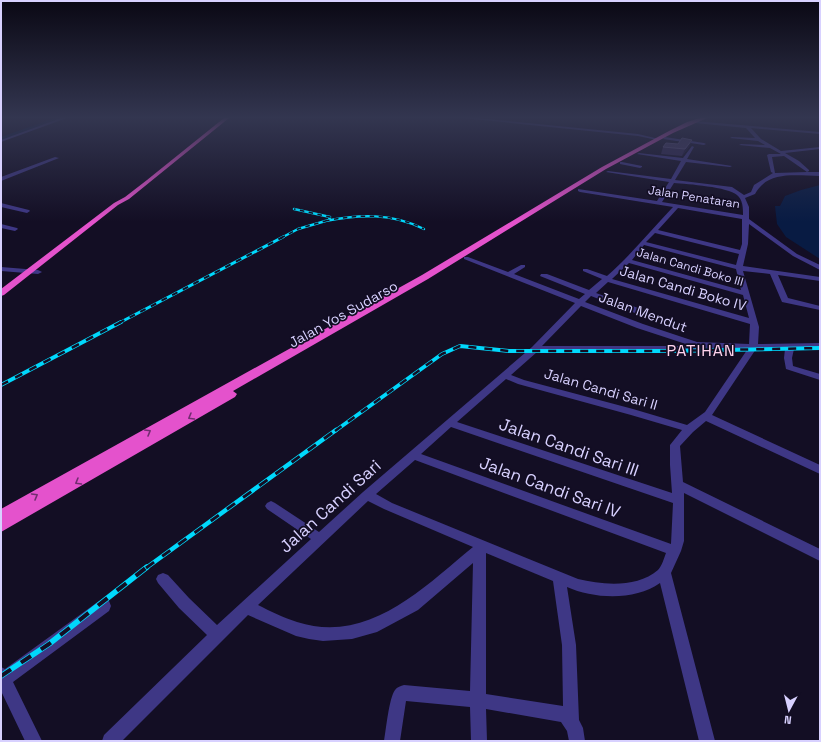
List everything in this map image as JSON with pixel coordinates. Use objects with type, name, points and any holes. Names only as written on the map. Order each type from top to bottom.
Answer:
[{"type":"highway","points":[[1,293],[116,204],[127,198],[183,153]]},
{"type":"highway","name":"Jalan Yos Sudarso","points":[[1,526],[432,280],[604,168],[634,153]]},
{"type":"highway","name":"Jalan Yos Sudarso","points":[[1,516],[542,209],[580,190],[639,154]]},
{"type":"highway","points":[[1,302],[123,204],[127,198]]},
{"type":"street","points":[[659,203],[688,153]]},
{"type":"street","points":[[781,153],[797,162],[807,171]]},
{"type":"street","points":[[639,154],[730,166]]},
{"type":"street","points":[[773,172],[769,155],[786,156]]},
{"type":"street","points":[[1,179],[57,158]]},
{"type":"street","points":[[622,163],[640,167]]},
{"type":"street","points":[[608,172],[734,190],[746,196],[753,193],[760,180],[769,173],[820,170]]},
{"type":"street","points":[[756,186],[776,174],[820,174]]},
{"type":"street","points":[[734,190],[740,188]]},
{"type":"street","name":"Jalan Penataran","points":[[580,190],[745,218],[745,244],[739,268]]},
{"type":"street","points":[[746,196],[745,218],[795,255],[820,268]]},
{"type":"street","points":[[1,205],[27,211]]},
{"type":"street","name":"Jalan Candi Sari","points":[[110,741],[246,607],[367,495],[449,423],[506,376],[535,349],[579,303],[606,278],[628,261],[642,243],[677,206]]},
{"type":"street","points":[[1,226],[15,229]]},
{"type":"street","points":[[654,231],[743,253]]},
{"type":"street","points":[[642,243],[739,268],[820,279]]},
{"type":"street","name":"Jalan Mendut","points":[[466,258],[696,347]]},
{"type":"street","name":"Jalan Candi Boko III","points":[[628,261],[747,294]]},
{"type":"street","points":[[507,275],[524,266]]},
{"type":"street","points":[[367,495],[388,506],[482,548],[559,577],[576,585],[594,589],[629,589],[650,583],[664,573],[678,541],[679,500],[674,447],[690,429],[705,416],[750,347],[755,327],[739,268]]},
{"type":"street","points":[[1,270],[38,272]]},
{"type":"street","name":"Jalan Candi Boko IV","points":[[585,270],[606,278],[753,322]]},
{"type":"street","points":[[773,272],[785,300],[820,308]]},
{"type":"street","points":[[544,276],[638,311]]},
{"type":"street","points":[[790,346],[788,358],[789,367],[820,377]]},
{"type":"street","points":[[535,349],[696,347],[743,349],[750,347],[820,346]]},
{"type":"street","name":"Jalan Candi Sari II","points":[[506,376],[521,382],[602,403],[690,429]]},
{"type":"street","points":[[705,416],[820,470]]},
{"type":"street","name":"Jalan Candi Sari III","points":[[449,423],[679,500]]},
{"type":"street","name":"Jalan Candi Sari IV","points":[[413,455],[675,550]]},
{"type":"street","points":[[677,484],[820,555]]},
{"type":"street","points":[[271,506],[320,539]]},
{"type":"street","points":[[246,607],[309,632],[324,634],[352,632],[372,627],[413,605],[482,548]]},
{"type":"street","points":[[479,741],[478,700],[482,548]]},
{"type":"street","points":[[664,573],[707,741]]},
{"type":"street","points":[[559,577],[569,645],[571,720]]},
{"type":"street","points":[[163,580],[217,635]]},
{"type":"street","points":[[34,741],[2,678],[104,606]]},
{"type":"street","points":[[392,741],[399,699],[404,693],[478,700],[566,715],[571,720],[575,728],[577,741]]},
{"type":"water","points":[[820,185],[820,259],[786,237],[777,224],[775,206],[780,206],[785,196]]},
{"type":"railway","points":[[294,209],[330,217],[329,220],[326,221]]},
{"type":"railway","points":[[326,221],[351,217],[376,216],[400,220],[424,229]]},
{"type":"railway","points":[[281,238],[298,229],[326,221]]},
{"type":"railway","points":[[119,323],[283,237]]},
{"type":"railway","points":[[1,385],[121,322]]},
{"type":"railway","points":[[335,431],[442,354],[460,346],[509,351],[671,351],[820,348]]},
{"type":"railway","points":[[146,568],[336,430]]},
{"type":"railway","points":[[1,676],[49,644],[147,567]]},
{"type":"district","name":"PATIHAN","points":[[701,350]]}]
